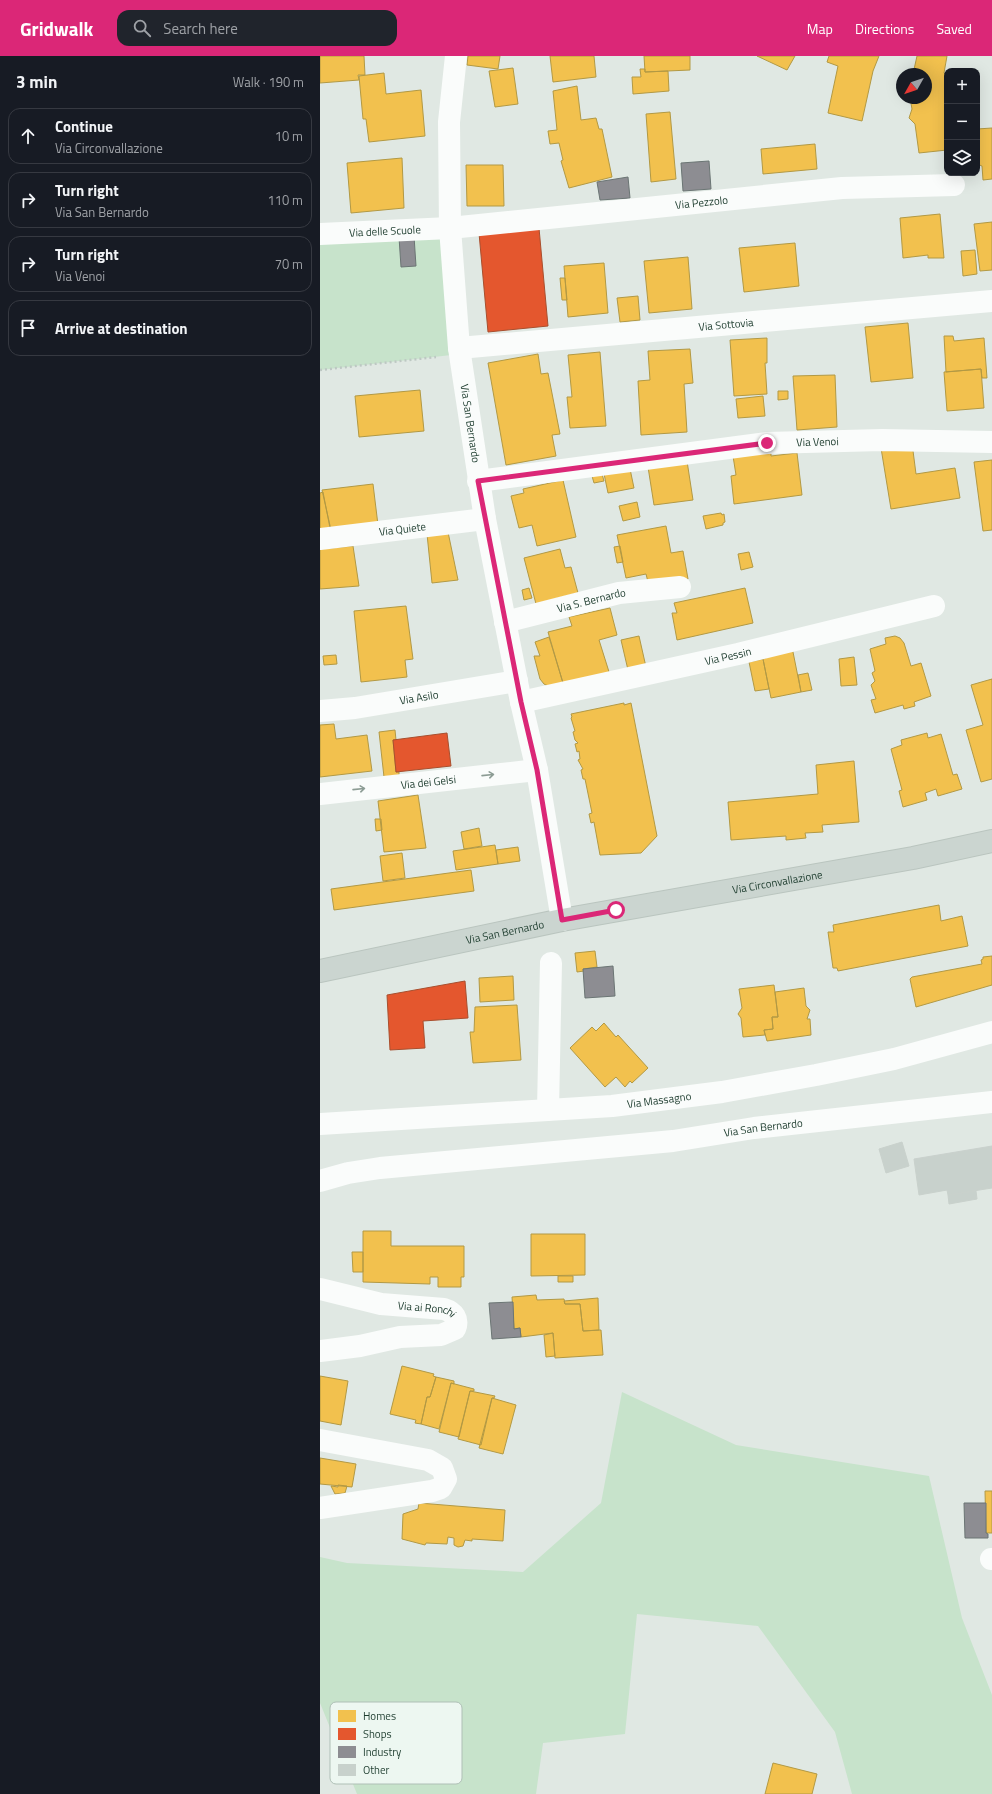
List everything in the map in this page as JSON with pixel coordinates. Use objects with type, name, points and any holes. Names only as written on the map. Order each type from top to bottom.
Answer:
[{"type":"main road","name":"Via Circonvallazione","points":[[562,920],[906,860],[992,841]]},
{"type":"main road","name":"Via San Bernardo","points":[[320,971],[562,920]]},
{"type":"street","name":"Via San Bernardo","points":[[456,56],[449,122],[450,228],[459,351],[484,519],[521,702],[537,770],[562,920]]},
{"type":"street","name":"Via Pezzolo","points":[[450,228],[842,188],[954,185]]},
{"type":"street","name":"Via delle Scuole","points":[[320,234],[450,228]]},
{"type":"street","name":"Via Sottovia","points":[[459,351],[992,301]]},
{"type":"street","name":"Via Venoi","points":[[478,481],[767,443],[882,440],[992,442]]},
{"type":"street","name":"Via Quiete","points":[[320,539],[484,519]]},
{"type":"street","name":"Via S. Bernardo","points":[[505,622],[618,593],[680,587]]},
{"type":"street","name":"Via Pessin","points":[[521,702],[738,654],[934,606]]},
{"type":"street","name":"Via Asilo","points":[[320,711],[362,706],[517,681]]},
{"type":"street","name":"Via dei Gelsi","points":[[320,794],[537,770]]},
{"type":"street","points":[[548,1110],[551,963]]},
{"type":"street","name":"Via Massagno","points":[[320,1124],[612,1106],[722,1092],[894,1060],[992,1032]]},
{"type":"street","name":"Via San Bernardo","points":[[320,1181],[348,1173],[380,1168],[673,1141],[754,1128],[992,1102]]},
{"type":"street","name":"Via ai Ronchi","points":[[320,1289],[381,1304],[444,1309],[450,1311],[455,1316],[457,1323],[455,1329],[441,1335],[400,1337],[360,1346],[320,1351]]},
{"type":"street","points":[[320,1440],[428,1460],[436,1463],[446,1474],[446,1480],[441,1488],[432,1491],[320,1508]]},
{"type":"path","points":[[320,370],[459,351]]},
{"type":"green space","points":[[450,228],[460,354],[320,370],[320,234]]},
{"type":"green space","points":[[622,1392],[736,1445],[929,1476],[962,1618],[992,1695],[992,1794],[852,1794],[835,1732],[758,1626],[637,1614],[625,1734],[543,1743],[536,1794],[357,1794],[353,1784],[462,1784],[462,1702],[330,1702],[330,1728],[320,1703],[320,1557],[347,1563],[523,1572],[601,1503]]},
{"type":"building: Homes","points":[[320,56],[364,56],[365,75],[358,75],[359,80],[320,83]]},
{"type":"building: Homes","points":[[468,56],[500,56],[498,69],[467,65]]},
{"type":"building: Homes","points":[[550,56],[594,56],[596,77],[553,82]]},
{"type":"building: Homes","points":[[644,56],[690,56],[690,70],[645,72]]},
{"type":"building: Homes","points":[[757,56],[795,56],[787,70]]},
{"type":"building: Homes","points":[[829,56],[879,56],[873,71],[862,121],[828,113],[838,66],[827,62]]},
{"type":"building: Homes","points":[[917,56],[947,56],[944,68],[944,150],[919,153],[915,124],[909,118],[912,109],[911,104],[932,104],[932,68],[914,68]]},
{"type":"building: Homes","points":[[513,68],[518,104],[495,107],[489,71]]},
{"type":"building: Homes","points":[[640,69],[645,69],[645,72],[668,71],[669,91],[633,94],[632,77],[641,77]]},
{"type":"building: Homes","points":[[384,73],[386,94],[421,90],[425,136],[369,142],[366,119],[363,119],[359,76]]},
{"type":"building: Homes","points":[[577,86],[581,120],[596,118],[599,129],[602,129],[612,177],[569,188],[561,161],[563,160],[559,143],[550,144],[548,131],[557,130],[553,91]]},
{"type":"building: Homes","points":[[670,112],[676,179],[651,182],[646,114]]},
{"type":"building: Homes","points":[[992,128],[992,179],[983,180],[982,166],[980,165],[980,129]]},
{"type":"building: Homes","points":[[815,144],[817,169],[763,174],[761,149]]},
{"type":"building: Homes","points":[[402,158],[404,208],[351,213],[347,163]]},
{"type":"building: Homes","points":[[466,165],[503,165],[504,206],[467,206]]},
{"type":"building: Homes","points":[[940,214],[944,258],[928,258],[928,255],[903,258],[900,218]]},
{"type":"building: Homes","points":[[992,222],[992,270],[980,271],[974,224]]},
{"type":"building: Homes","points":[[795,243],[799,286],[744,292],[739,248]]},
{"type":"building: Homes","points":[[975,250],[977,274],[963,276],[961,251]]},
{"type":"building: Homes","points":[[688,257],[692,309],[649,313],[644,261]]},
{"type":"building: Homes","points":[[604,263],[608,313],[568,317],[564,266]]},
{"type":"building: Homes","points":[[560,278],[565,278],[567,300],[562,300]]},
{"type":"building: Homes","points":[[638,296],[640,320],[620,322],[617,298]]},
{"type":"building: Homes","points":[[908,323],[913,378],[871,382],[865,327]]},
{"type":"building: Homes","points":[[944,336],[953,336],[954,341],[984,338],[987,378],[982,378],[981,369],[946,372]]},
{"type":"building: Homes","points":[[767,338],[767,363],[765,363],[767,394],[734,396],[730,340]]},
{"type":"building: Homes","points":[[690,349],[693,383],[684,384],[687,432],[641,435],[638,381],[650,380],[648,351]]},
{"type":"building: Homes","points":[[600,352],[606,426],[570,428],[567,397],[572,397],[568,355]]},
{"type":"building: Homes","points":[[538,354],[541,374],[548,373],[560,434],[552,435],[556,456],[506,465],[488,363]]},
{"type":"building: Homes","points":[[981,369],[984,408],[947,411],[944,372]]},
{"type":"building: Homes","points":[[835,375],[837,427],[797,430],[793,376]]},
{"type":"building: Homes","points":[[420,390],[424,431],[359,437],[355,396]]},
{"type":"building: Homes","points":[[778,391],[788,391],[788,399],[778,400]]},
{"type":"building: Homes","points":[[763,396],[765,416],[738,418],[736,399]]},
{"type":"building: Homes","points":[[912,443],[916,474],[955,468],[960,498],[891,509],[881,448]]},
{"type":"building: Homes","points":[[771,453],[771,456],[797,453],[802,495],[734,504],[731,476],[736,475],[733,456]]},
{"type":"building: Homes","points":[[992,460],[992,530],[983,531],[974,462]]},
{"type":"building: Homes","points":[[687,461],[693,500],[654,505],[648,467]]},
{"type":"building: Homes","points":[[629,464],[634,488],[608,493],[603,469]]},
{"type":"building: Homes","points":[[602,474],[604,481],[594,483],[592,476]]},
{"type":"building: Homes","points":[[563,480],[576,537],[537,546],[532,525],[519,528],[511,496],[524,493],[523,489]]},
{"type":"building: Homes","points":[[373,484],[378,525],[331,530],[322,490]]},
{"type":"building: Homes","points":[[323,492],[330,528],[320,529],[320,493]]},
{"type":"building: Homes","points":[[637,502],[640,517],[623,521],[619,506]]},
{"type":"building: Homes","points":[[721,513],[722,515],[724,514],[725,522],[723,525],[706,529],[703,516]]},
{"type":"building: Homes","points":[[666,526],[671,553],[683,551],[688,579],[657,584],[648,582],[646,574],[626,578],[617,535]]},
{"type":"building: Homes","points":[[448,532],[458,580],[432,583],[427,534]]},
{"type":"building: Homes","points":[[353,546],[359,586],[320,589],[320,549]]},
{"type":"building: Homes","points":[[620,546],[623,562],[617,563],[614,547]]},
{"type":"building: Homes","points":[[560,549],[565,568],[571,567],[578,593],[536,604],[524,558]]},
{"type":"building: Homes","points":[[749,552],[753,567],[741,570],[738,554]]},
{"type":"building: Homes","points":[[529,588],[532,598],[524,600],[522,590]]},
{"type":"building: Homes","points":[[745,588],[753,623],[677,640],[672,613],[677,613],[674,603]]},
{"type":"building: Homes","points":[[406,606],[413,659],[405,660],[407,677],[361,682],[354,611]]},
{"type":"building: Homes","points":[[610,608],[617,635],[599,640],[610,675],[563,683],[548,632],[572,626],[569,617]]},
{"type":"building: Homes","points":[[639,636],[646,667],[628,670],[621,640]]},
{"type":"building: Homes","points":[[895,636],[900,638],[904,643],[911,666],[921,663],[931,696],[914,702],[915,706],[904,709],[903,705],[875,713],[871,700],[876,699],[871,685],[875,681],[872,673],[875,671],[870,649],[886,644],[885,638]]},
{"type":"building: Homes","points":[[549,637],[563,683],[548,686],[540,679],[534,656],[540,656],[535,642]]},
{"type":"building: Homes","points":[[792,647],[801,692],[771,698],[763,659]]},
{"type":"building: Homes","points":[[336,655],[337,664],[324,665],[323,656]]},
{"type":"building: Homes","points":[[854,657],[857,685],[841,686],[839,659]]},
{"type":"building: Homes","points":[[763,659],[769,689],[755,691],[749,662]]},
{"type":"building: Homes","points":[[808,673],[812,690],[801,692],[798,675]]},
{"type":"building: Homes","points":[[992,679],[992,779],[981,782],[966,730],[983,725],[971,685]]},
{"type":"building: Homes","points":[[624,703],[624,705],[631,703],[657,836],[641,853],[600,855],[594,822],[591,823],[589,814],[592,813],[585,779],[583,779],[581,770],[583,769],[578,760],[580,759],[579,751],[577,752],[575,744],[578,743],[575,740],[573,732],[575,731],[571,714]]},
{"type":"building: Homes","points":[[334,724],[336,739],[367,735],[372,771],[320,777],[320,725]]},
{"type":"building: Homes","points":[[395,730],[396,740],[393,740],[396,772],[399,772],[399,775],[384,777],[379,732]]},
{"type":"building: Homes","points":[[927,733],[928,738],[941,734],[953,775],[957,774],[962,789],[938,796],[936,789],[925,793],[927,800],[903,807],[899,791],[902,790],[891,749],[902,745],[901,740]]},
{"type":"building: Homes","points":[[854,761],[859,822],[822,825],[823,832],[805,833],[806,838],[786,840],[786,836],[731,840],[728,802],[818,794],[816,765]]},
{"type":"building: Homes","points":[[418,795],[426,848],[384,852],[378,801]]},
{"type":"building: Homes","points":[[375,819],[381,819],[382,830],[376,831]]},
{"type":"building: Homes","points":[[479,828],[482,846],[464,849],[461,832]]},
{"type":"building: Homes","points":[[495,845],[498,864],[456,870],[453,851]]},
{"type":"building: Homes","points":[[518,847],[520,861],[498,864],[496,850]]},
{"type":"building: Homes","points":[[402,853],[405,878],[383,881],[380,856]]},
{"type":"building: Homes","points":[[471,870],[474,891],[334,910],[331,889]]},
{"type":"building: Homes","points":[[939,905],[941,921],[962,916],[968,946],[838,971],[837,968],[833,968],[828,932],[834,932],[833,925]]},
{"type":"building: Homes","points":[[595,951],[597,967],[583,969],[584,971],[577,972],[575,953]]},
{"type":"building: Homes","points":[[992,956],[992,985],[916,1007],[910,979],[912,977],[982,964],[981,960],[983,957]]},
{"type":"building: Homes","points":[[513,976],[514,1000],[480,1002],[479,978]]},
{"type":"building: Homes","points":[[774,985],[778,1017],[772,1017],[773,1029],[764,1030],[765,1035],[743,1037],[741,1018],[738,1014],[742,1008],[739,989]]},
{"type":"building: Homes","points":[[804,988],[806,1006],[810,1010],[807,1019],[810,1019],[811,1035],[767,1041],[764,1030],[773,1029],[772,1017],[778,1017],[775,992]]},
{"type":"building: Homes","points":[[517,1005],[521,1060],[473,1063],[470,1032],[474,1032],[475,1007]]},
{"type":"building: Homes","points":[[604,1023],[616,1037],[618,1035],[648,1068],[632,1083],[630,1081],[625,1087],[616,1077],[605,1087],[570,1048],[592,1027],[596,1031]]},
{"type":"building: Homes","points":[[363,1231],[391,1231],[391,1246],[464,1246],[464,1277],[461,1277],[461,1287],[438,1287],[438,1277],[430,1277],[430,1284],[363,1282]]},
{"type":"building: Homes","points":[[531,1234],[585,1234],[585,1275],[531,1276]]},
{"type":"building: Homes","points":[[352,1252],[363,1252],[363,1272],[353,1272]]},
{"type":"building: Homes","points":[[558,1276],[573,1276],[573,1282],[558,1282]]},
{"type":"building: Homes","points":[[536,1295],[537,1300],[564,1299],[565,1304],[580,1304],[583,1331],[601,1330],[603,1355],[555,1358],[553,1333],[521,1337],[520,1328],[514,1329],[512,1297]]},
{"type":"building: Homes","points":[[598,1298],[599,1330],[583,1331],[580,1304],[565,1304],[564,1301]]},
{"type":"building: Homes","points":[[553,1333],[555,1356],[546,1357],[544,1335]]},
{"type":"building: Homes","points":[[402,1366],[434,1374],[433,1376],[436,1377],[430,1397],[427,1397],[421,1424],[415,1423],[416,1420],[390,1414]]},
{"type":"building: Homes","points":[[320,1376],[348,1381],[341,1425],[320,1421]]},
{"type":"building: Homes","points":[[436,1377],[454,1381],[454,1384],[451,1383],[439,1429],[421,1424],[427,1397],[430,1397]]},
{"type":"building: Homes","points":[[451,1383],[474,1389],[474,1391],[470,1391],[459,1437],[439,1432]]},
{"type":"building: Homes","points":[[470,1391],[495,1396],[492,1398],[481,1445],[458,1439]]},
{"type":"building: Homes","points":[[492,1398],[516,1405],[503,1454],[479,1448]]},
{"type":"building: Homes","points":[[320,1458],[356,1464],[352,1487],[320,1484]]},
{"type":"building: Homes","points":[[338,1485],[347,1486],[345,1493],[335,1494],[331,1486],[338,1487]]},
{"type":"building: Homes","points":[[985,1491],[992,1491],[992,1533],[986,1533]]},
{"type":"building: Homes","points":[[419,1503],[505,1510],[503,1541],[472,1539],[472,1541],[465,1540],[463,1546],[458,1547],[454,1545],[454,1538],[448,1537],[447,1544],[426,1543],[425,1545],[402,1539],[403,1514],[418,1509]]},
{"type":"building: Homes","points":[[773,1763],[817,1774],[812,1794],[765,1794]]},
{"type":"building: Shops","points":[[539,228],[548,326],[488,332],[479,233]]},
{"type":"building: Shops","points":[[447,733],[451,766],[396,772],[393,740]]},
{"type":"building: Shops","points":[[465,981],[468,1018],[423,1021],[425,1048],[390,1050],[387,995]]},
{"type":"building: Industry","points":[[709,161],[711,189],[683,191],[681,163]]},
{"type":"building: Industry","points":[[628,177],[630,198],[600,200],[597,182]]},
{"type":"building: Industry","points":[[414,236],[416,266],[401,267],[399,237]]},
{"type":"building: Industry","points":[[613,966],[615,996],[585,998],[583,969]]},
{"type":"building: Industry","points":[[513,1302],[514,1329],[520,1328],[521,1337],[492,1339],[489,1303]]},
{"type":"building: Industry","points":[[964,1503],[986,1503],[986,1533],[988,1534],[988,1538],[965,1538]]},
{"type":"building: Other","points":[[902,1142],[909,1166],[886,1173],[879,1149]]},
{"type":"building: Other","points":[[992,1146],[992,1188],[948,1195],[947,1190],[919,1195],[914,1159]]},
{"type":"building: Other","points":[[976,1191],[977,1199],[949,1204],[948,1195]]},
{"type":"route","points":[[616,910],[562,920],[537,770],[521,702],[484,519],[478,481],[767,443]]}]
